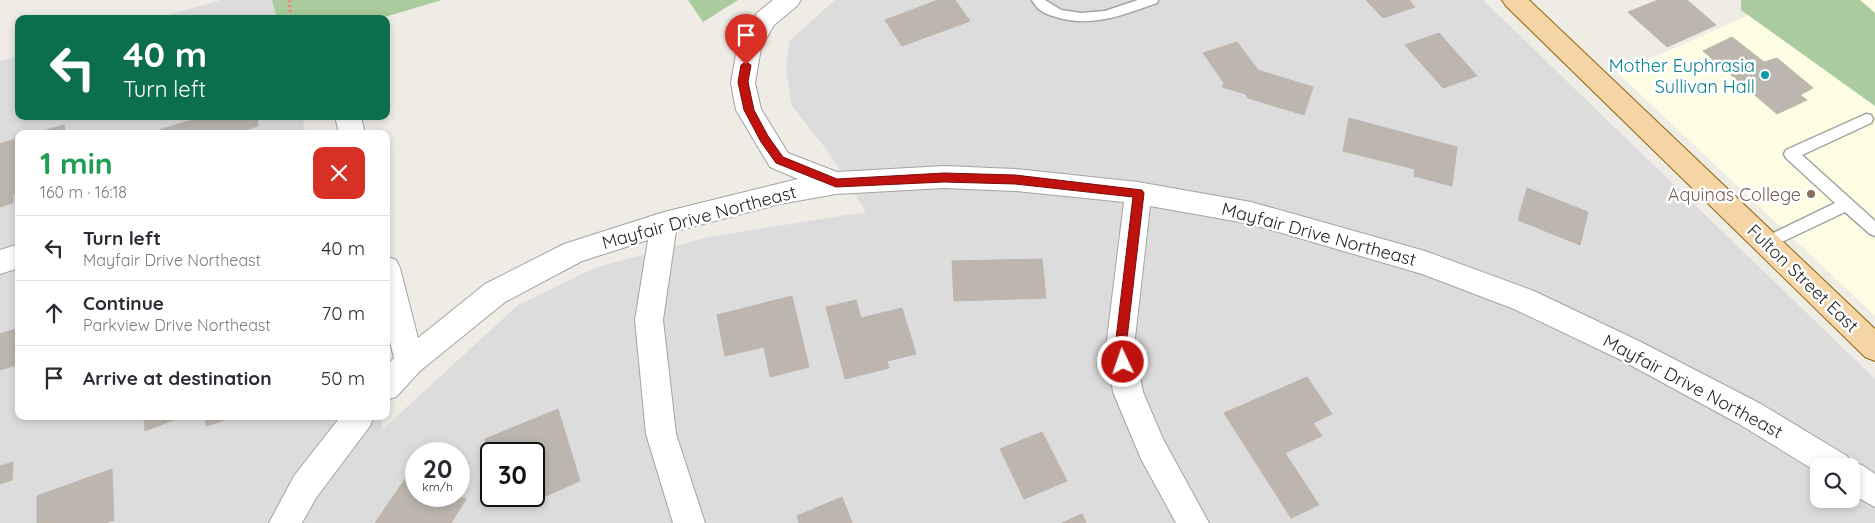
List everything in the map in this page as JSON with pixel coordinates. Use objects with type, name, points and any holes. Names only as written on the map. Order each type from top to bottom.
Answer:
[{"type":"main road","name":"Fulton Street East","points":[[1514,0],[1875,348]]},
{"type":"street","points":[[788,0],[765,19],[749,48],[743,82],[749,110],[779,160],[836,183]]},
{"type":"street","name":"Mayfair Drive Northeast","points":[[390,382],[410,362],[495,293],[574,252],[664,223],[780,193],[836,183],[953,177],[1015,180],[1138,193],[1251,213],[1425,263],[1524,300],[1631,350],[1750,414],[1823,458]]},
{"type":"street","points":[[1138,193],[1120,347],[1126,383],[1152,449],[1193,523]]},
{"type":"street","points":[[664,223],[649,320],[661,434],[689,523]]},
{"type":"street","points":[[0,262],[15,257]]},
{"type":"street","points":[[390,284],[410,362]]},
{"type":"street","points":[[285,523],[305,487],[356,420]]},
{"type":"street","points":[[1860,482],[1875,492]]},
{"type":"lane","points":[[1038,0],[1043,7],[1070,18],[1100,18],[1152,0]]},
{"type":"lane","points":[[1866,119],[1792,154],[1875,230]]},
{"type":"lane","points":[[1766,243],[1846,204]]},
{"type":"path","points":[[290,0],[291,15]]},
{"type":"shaded area","points":[[221,0],[272,0],[276,15],[167,15]]},
{"type":"shaded area","points":[[835,0],[1483,0],[1875,379],[1875,523],[0,523],[0,61],[15,57],[15,120],[303,120],[305,130],[15,130],[15,420],[381,420],[383,429],[518,305],[597,267],[709,237],[866,212],[826,149],[792,106],[786,70],[789,41]]},
{"type":"shaded area","name":"Aquinas College","points":[[1745,0],[1875,0],[1875,316],[1618,73],[1758,11]]},
{"type":"green space","points":[[272,0],[442,0],[390,15],[276,15]]},
{"type":"green space","points":[[688,0],[738,0],[703,22]]},
{"type":"green space","points":[[1741,0],[1860,0],[1875,13],[1875,106],[1741,10]]},
{"type":"building","points":[[938,0],[955,0],[970,21],[902,46],[885,20]]},
{"type":"building","points":[[1366,0],[1409,0],[1415,7],[1383,18]]},
{"type":"building","points":[[1658,0],[1687,0],[1716,25],[1667,47],[1628,12]]},
{"type":"building","points":[[1439,33],[1477,76],[1443,88],[1405,45]]},
{"type":"building","name":"Mother Euphrasia Sullivan Hall","points":[[1732,37],[1764,62],[1777,58],[1813,88],[1800,95],[1807,100],[1777,114],[1703,51]]},
{"type":"building","points":[[1237,42],[1258,70],[1313,87],[1304,115],[1248,98],[1246,94],[1222,87],[1224,83],[1203,53]]},
{"type":"building","points":[[1349,118],[1457,147],[1452,186],[1414,176],[1415,169],[1343,151]]},
{"type":"building","points":[[192,120],[257,120],[258,126],[245,130],[159,130]]},
{"type":"building","points":[[64,125],[65,130],[46,130]]},
{"type":"building","points":[[15,139],[15,193],[13,194],[13,203],[0,207],[0,144]]},
{"type":"building","points":[[1527,188],[1588,212],[1580,245],[1518,220]]},
{"type":"building","points":[[1042,259],[1046,298],[954,301],[952,261]]},
{"type":"building","points":[[792,296],[809,367],[770,377],[764,347],[725,356],[717,315]]},
{"type":"building","points":[[856,300],[861,318],[902,308],[916,354],[887,361],[889,368],[845,379],[826,307]]},
{"type":"building","points":[[15,329],[15,365],[0,370],[0,334]]},
{"type":"building","points":[[1307,377],[1332,414],[1313,423],[1322,436],[1285,453],[1319,505],[1291,518],[1224,413]]},
{"type":"building","points":[[558,409],[580,481],[545,496],[545,442],[486,442],[485,439]]},
{"type":"building","points":[[144,420],[173,420],[145,431]]},
{"type":"building","points":[[206,420],[225,420],[206,426]]},
{"type":"building","points":[[1042,432],[1067,481],[1024,499],[1000,449]]},
{"type":"building","points":[[13,462],[12,480],[0,484],[0,466]]},
{"type":"building","points":[[112,469],[114,520],[106,523],[37,523],[37,496]]},
{"type":"building","points":[[405,479],[405,507],[461,507],[451,523],[375,523]]},
{"type":"building","points":[[842,497],[852,523],[799,523],[797,516]]},
{"type":"building","points":[[1082,514],[1086,523],[1062,523]]},
{"type":"place","name":"Mother Euphrasia Sullivan Hall","points":[[1765,75]]},
{"type":"place","name":"Aquinas College","points":[[1811,194]]},
{"type":"route","points":[[746,65],[743,82],[749,110],[779,160],[836,183],[944,177],[1015,180],[1138,193],[1120,347],[1123,362]]}]
